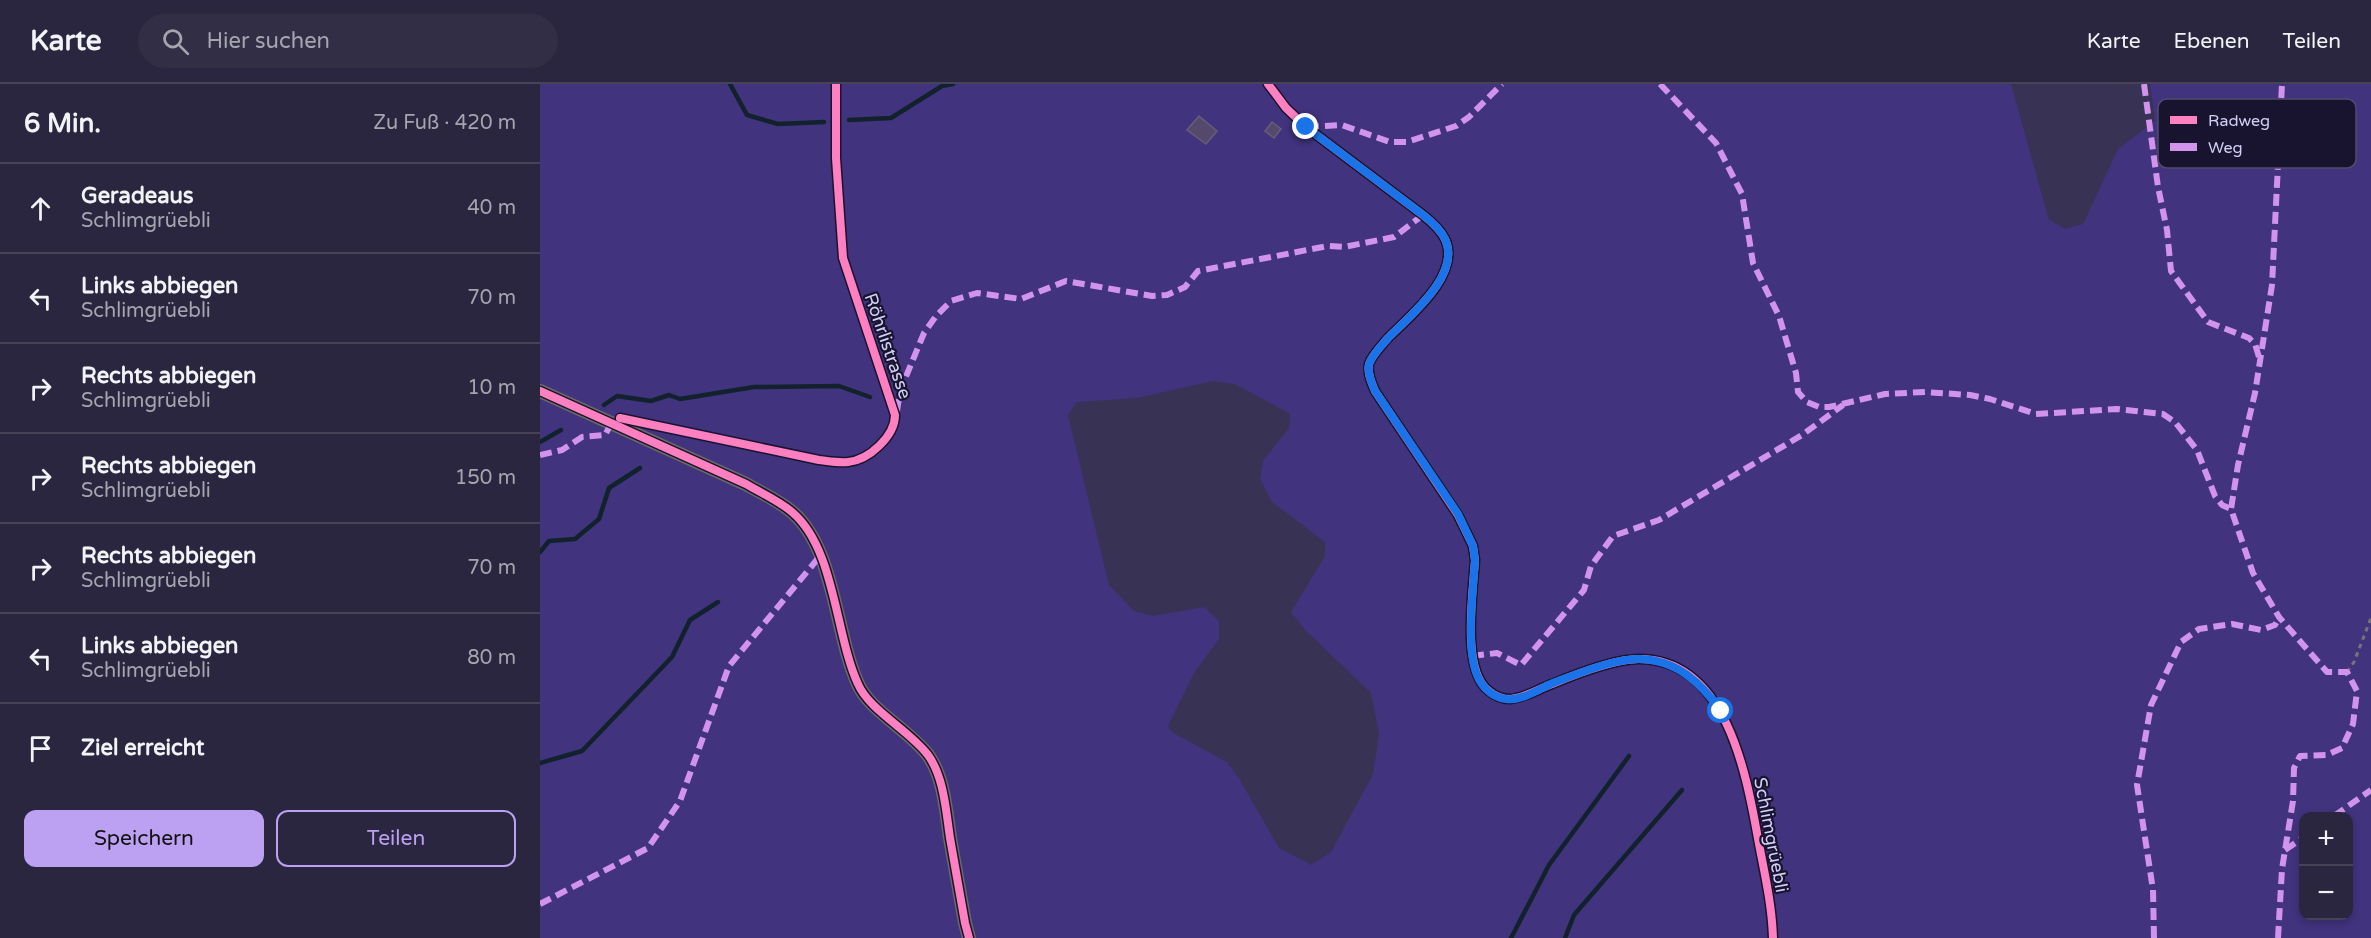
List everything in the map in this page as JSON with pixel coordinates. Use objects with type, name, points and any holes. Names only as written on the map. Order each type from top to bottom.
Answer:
[{"type":"street","points":[[540,391],[746,484],[778,501],[794,513],[810,532],[820,556],[858,686],[876,706],[916,741],[937,772],[969,938]]},
{"type":"lane","name":"Röhrlistrasse","points":[[612,422],[620,418],[819,460],[849,462],[867,455],[881,443],[895,424],[895,415],[843,258],[836,158],[836,84]]},
{"type":"lane","name":"Schlimgrüebli","points":[[1268,84],[1286,108],[1306,127],[1423,215],[1438,228],[1446,240],[1449,251],[1448,264],[1443,276],[1433,291],[1380,347],[1369,363],[1368,370],[1375,391],[1458,514],[1473,546],[1475,560],[1472,656],[1480,682],[1497,696],[1507,699],[1520,698],[1593,670],[1625,660],[1639,659],[1674,666],[1692,678],[1707,692],[1721,711],[1736,747],[1749,791],[1772,915],[1773,938]]},
{"type":"path","points":[[2347,672],[2354,662],[2371,618]]},
{"type":"shaded area","points":[[540,84],[2011,84],[2049,220],[2066,229],[2083,224],[2118,149],[2155,121],[2150,84],[2371,84],[2371,938],[540,938]],"holes":[[[1213,381],[1235,384],[1290,414],[1289,428],[1263,461],[1260,479],[1272,502],[1325,542],[1325,556],[1291,612],[1305,630],[1371,693],[1379,734],[1373,774],[1331,852],[1311,865],[1279,848],[1240,780],[1227,762],[1172,732],[1168,726],[1194,673],[1219,639],[1219,621],[1204,607],[1153,616],[1134,611],[1109,585],[1068,415],[1077,402],[1137,398]]]},
{"type":"building","points":[[1199,116],[1217,131],[1206,144],[1187,130]]},
{"type":"building","points":[[1272,122],[1281,129],[1274,138],[1265,131]]},
{"type":"waterway","points":[[730,84],[747,115],[778,124],[824,122]]},
{"type":"waterway","points":[[849,120],[891,118],[942,86],[953,84]]},
{"type":"waterway","points":[[604,405],[617,396],[651,401],[669,395],[680,399],[754,387],[839,386],[870,397]]},
{"type":"waterway","points":[[540,442],[561,430]]},
{"type":"waterway","points":[[540,552],[549,541],[575,539],[599,519],[609,488],[640,468]]},
{"type":"waterway","points":[[540,763],[582,751],[672,657],[690,620],[718,602]]},
{"type":"waterway","points":[[1511,938],[1549,865],[1629,756]]},
{"type":"waterway","points":[[1565,938],[1574,915],[1682,790]]},
{"type":"marked path","points":[[1307,127],[1342,125],[1390,142],[1407,142],[1456,126],[1469,117],[1502,84]]},
{"type":"marked path","points":[[1660,84],[1716,143],[1742,194],[1753,263],[1779,316],[1796,373],[1798,392],[1807,402],[1819,407],[1829,407],[1885,394],[1925,392],[1970,395],[2036,414],[2117,409],[2163,414],[2175,422],[2197,450],[2215,496],[2222,505],[2231,509]]},
{"type":"marked path","points":[[2144,84],[2158,187],[2167,230],[2171,271],[2208,322],[2249,338],[2255,344],[2259,357]]},
{"type":"marked path","points":[[2281,99],[2282,84]]},
{"type":"marked path","points":[[2278,168],[2272,285],[2255,393],[2238,465],[2231,509],[2253,573],[2279,617],[2327,672],[2347,672],[2357,691],[2353,724],[2342,748],[2327,755],[2300,756],[2294,768],[2293,801],[2282,869],[2278,938]]},
{"type":"marked path","points":[[897,411],[900,391],[924,333],[951,301],[977,293],[1021,299],[1066,281],[1152,296],[1167,295],[1185,287],[1198,271],[1328,246],[1344,247],[1394,237],[1423,215]]},
{"type":"marked path","points":[[1472,656],[1497,653],[1521,665],[1584,590],[1591,566],[1613,536],[1659,520],[1802,435],[1843,405]]},
{"type":"marked path","points":[[540,455],[562,450],[582,437],[605,435],[612,422]]},
{"type":"marked path","points":[[540,904],[648,848],[680,801],[729,666],[820,556]]},
{"type":"marked path","points":[[2154,938],[2153,890],[2137,785],[2151,705],[2181,642],[2199,629],[2232,624],[2261,630],[2275,625],[2279,617]]},
{"type":"marked path","points":[[2340,812],[2371,790]]},
{"type":"marked path","points":[[2285,850],[2299,840]]},
{"type":"cycle path","points":[[620,418],[837,462],[848,462],[864,457],[886,439],[891,431],[895,415],[843,258],[836,158],[836,84]]},
{"type":"cycle path","points":[[1268,84],[1286,108],[1306,127],[1426,218],[1445,239],[1448,252],[1446,266],[1440,280],[1420,306],[1372,357],[1369,371],[1375,391],[1458,515],[1473,546],[1475,560],[1471,630],[1475,667],[1480,681],[1496,696],[1507,699],[1516,698],[1595,668],[1639,659],[1669,664],[1694,679],[1713,700],[1728,727],[1739,756],[1748,787],[1766,879],[1773,938]]},
{"type":"cycle path","points":[[540,391],[746,484],[787,508],[806,528],[826,569],[850,664],[858,684],[871,703],[920,746],[938,773],[944,795],[969,938]]},
{"type":"route","points":[[1306,127],[1423,215],[1438,228],[1446,240],[1449,251],[1448,264],[1443,276],[1433,291],[1380,347],[1369,363],[1368,370],[1375,391],[1458,514],[1473,546],[1475,560],[1472,656],[1480,682],[1497,696],[1507,699],[1520,698],[1554,683],[1593,670],[1625,660],[1639,659],[1674,666],[1707,692],[1721,711]]}]
